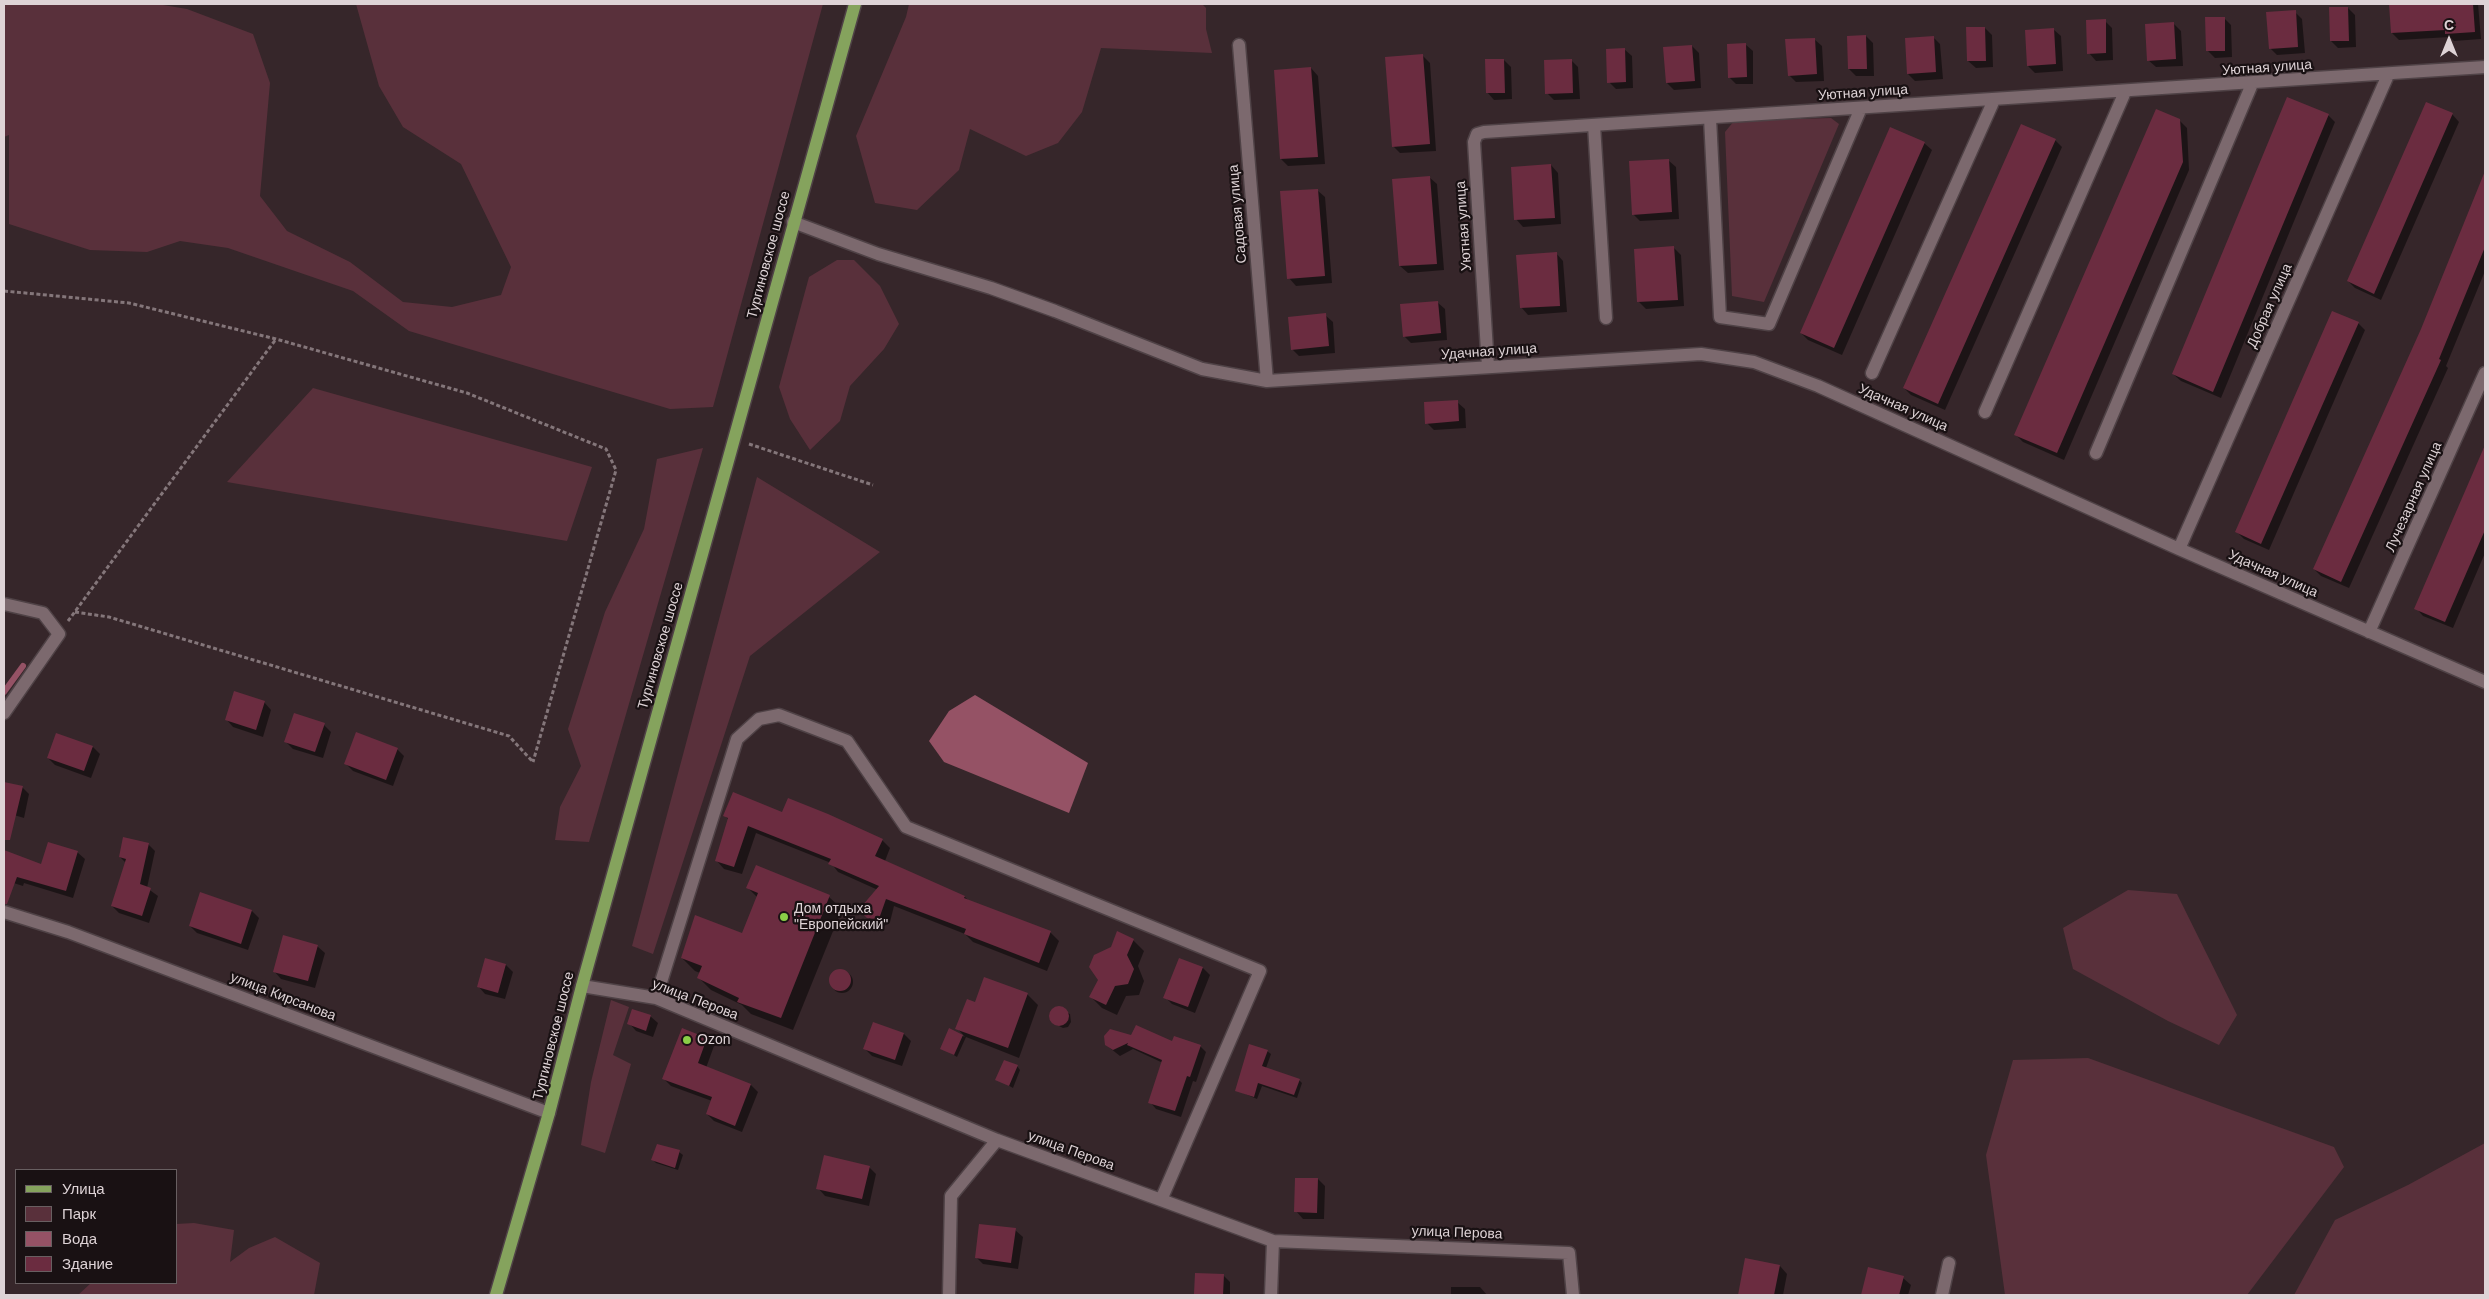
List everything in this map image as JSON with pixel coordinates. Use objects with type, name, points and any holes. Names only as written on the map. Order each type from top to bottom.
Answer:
[{"type":"main road","name":"Тургиновское шоссе","points":[[496,1295],[550,1114],[582,986],[855,4]]},
{"type":"street","name":"Садовая улица","points":[[1239,45],[1267,381]]},
{"type":"street","name":"Уютная улица","points":[[1488,367],[1475,138],[1477,134],[1484,132],[2485,68]]},
{"type":"street","name":"Добрая улица","points":[[2179,550],[2388,75]]},
{"type":"street","points":[[2096,453],[2252,84]]},
{"type":"street","points":[[1985,412],[2125,92]]},
{"type":"street","points":[[1872,373],[1994,100]]},
{"type":"street","points":[[1710,118],[1720,317],[1769,324],[1861,108]]},
{"type":"street","points":[[1594,125],[1606,318]]},
{"type":"street","name":"Удачная улица","points":[[793,222],[878,254],[991,288],[1055,311],[1202,369],[1267,381],[1701,354],[1754,362],[1818,386],[2179,550],[2485,682]]},
{"type":"street","name":"Лучезарная улица","points":[[2370,632],[2485,373]]},
{"type":"street","points":[[4,604],[44,613],[59,634],[4,713]]},
{"type":"street","points":[[656,998],[737,739],[759,719],[779,715],[847,741],[906,827],[1260,971],[1161,1200]]},
{"type":"street","name":"улица Кирсанова","points":[[4,912],[78,936],[550,1114]]},
{"type":"street","name":"улица Перова","points":[[582,986],[656,998],[997,1140],[1273,1241],[1569,1252],[1573,1295]]},
{"type":"street","points":[[949,1295],[951,1196],[997,1140]]},
{"type":"street","points":[[1271,1295],[1273,1241]]},
{"type":"street","points":[[1942,1295],[1949,1263]]},
{"type":"path","points":[[4,291],[129,303],[276,338],[467,393],[606,449],[616,470],[533,762],[509,736],[118,620],[75,612]]},
{"type":"path","points":[[59,634],[276,338]]},
{"type":"path","points":[[734,440],[873,485]]},
{"type":"green space","points":[[4,4],[157,4],[187,9],[253,34],[270,83],[260,196],[287,231],[350,262],[403,302],[452,307],[501,295],[511,267],[461,164],[403,127],[379,86],[356,4],[823,4],[713,407],[670,409],[409,331],[353,291],[228,248],[180,241],[147,252],[90,250],[9,224],[9,135],[4,137]]},
{"type":"green space","points":[[909,4],[1202,4],[1206,8],[1206,29],[1212,53],[1101,48],[1082,112],[1058,143],[1026,156],[970,129],[959,170],[917,210],[875,203],[856,136],[906,17]]},
{"type":"green space","points":[[1831,118],[1839,124],[1764,302],[1732,296],[1725,132],[1734,121]]},
{"type":"green space","points":[[837,260],[854,260],[880,286],[899,324],[884,349],[850,386],[840,421],[810,450],[790,419],[779,387],[809,277]]},
{"type":"green space","points":[[313,388],[592,467],[567,541],[227,482]]},
{"type":"green space","points":[[703,448],[589,842],[555,840],[560,807],[581,766],[568,729],[605,612],[644,529],[657,459]]},
{"type":"green space","points":[[757,477],[880,552],[750,656],[653,954],[632,946]]},
{"type":"green space","points":[[2128,890],[2177,894],[2237,1015],[2219,1045],[2168,1021],[2073,969],[2063,928]]},
{"type":"green space","points":[[611,1000],[629,1007],[613,1055],[631,1064],[605,1153],[581,1145],[591,1082]]},
{"type":"green space","points":[[2088,1058],[2334,1147],[2344,1167],[2247,1295],[2005,1295],[1986,1155],[2013,1060]]},
{"type":"green space","points":[[2485,1143],[2485,1295],[2294,1295],[2335,1220],[2408,1185]]},
{"type":"green space","points":[[194,1223],[234,1230],[230,1262],[249,1248],[275,1237],[320,1263],[314,1295],[78,1295],[90,1284],[178,1284],[178,1224]]},
{"type":"water","points":[[975,695],[1088,763],[1069,813],[944,762],[929,741],[949,711]]},
{"type":"building","points":[[2389,4],[2473,4],[2475,32],[2445,34],[2445,30],[2391,33]]},
{"type":"building","points":[[2329,7],[2348,7],[2349,41],[2330,41]]},
{"type":"building","points":[[2296,10],[2298,47],[2269,49],[2266,12]]},
{"type":"building","points":[[2205,17],[2225,17],[2225,51],[2206,51]]},
{"type":"building","points":[[2106,19],[2106,53],[2087,54],[2086,20]]},
{"type":"building","points":[[2174,22],[2176,59],[2147,61],[2145,24]]},
{"type":"building","points":[[1966,27],[1985,27],[1986,61],[1967,61]]},
{"type":"building","points":[[2054,28],[2056,64],[2027,66],[2025,30]]},
{"type":"building","points":[[1866,35],[1867,69],[1848,69],[1847,36]]},
{"type":"building","points":[[1934,36],[1936,72],[1907,74],[1905,38]]},
{"type":"building","points":[[1815,38],[1817,74],[1788,76],[1785,39]]},
{"type":"building","points":[[1746,43],[1747,77],[1728,78],[1727,44]]},
{"type":"building","points":[[1692,45],[1695,81],[1666,83],[1663,47]]},
{"type":"building","points":[[1625,48],[1626,82],[1607,83],[1606,49]]},
{"type":"building","points":[[1423,54],[1430,144],[1392,147],[1385,57]]},
{"type":"building","points":[[1485,59],[1504,59],[1505,93],[1486,93]]},
{"type":"building","points":[[1572,59],[1573,93],[1545,94],[1544,60]]},
{"type":"building","points":[[1311,67],[1318,157],[1280,159],[1274,70]]},
{"type":"building","points":[[2287,97],[2329,114],[2213,392],[2172,374]]},
{"type":"building","points":[[2426,102],[2453,113],[2374,294],[2347,281]]},
{"type":"building","points":[[2156,109],[2180,119],[2183,162],[2057,453],[2014,435]]},
{"type":"building","points":[[2021,124],[2056,139],[1938,404],[1903,388]]},
{"type":"building","points":[[1890,127],[1925,142],[1834,348],[1800,333]]},
{"type":"building","points":[[1669,159],[1672,212],[1632,215],[1629,161]]},
{"type":"building","points":[[1551,164],[1555,218],[1514,220],[1511,167]]},
{"type":"building","points":[[2485,171],[2485,247],[2439,359],[2441,360],[2341,582],[2313,569],[2421,329]]},
{"type":"building","points":[[1430,176],[1437,264],[1399,266],[1392,179]]},
{"type":"building","points":[[1318,189],[1325,276],[1287,279],[1280,191]]},
{"type":"building","points":[[1674,246],[1678,300],[1637,302],[1634,249]]},
{"type":"building","points":[[1557,252],[1560,306],[1520,308],[1516,255]]},
{"type":"building","points":[[1438,301],[1441,333],[1403,337],[1400,304]]},
{"type":"building","points":[[2332,311],[2359,322],[2261,544],[2235,532]]},
{"type":"building","points":[[1326,313],[1329,346],[1291,350],[1288,317]]},
{"type":"building","points":[[1458,400],[1459,421],[1425,424],[1424,402]]},
{"type":"building","points":[[2485,445],[2485,530],[2445,622],[2414,609]]},
{"type":"building","points":[[234,691],[265,701],[256,730],[225,720]]},
{"type":"building","points":[[294,713],[325,723],[315,752],[284,742]]},
{"type":"building","points":[[356,732],[398,748],[386,780],[344,764]]},
{"type":"building","points":[[56,733],[93,746],[84,771],[47,758]]},
{"type":"building","points":[[4,782],[23,786],[10,840],[4,840]]},
{"type":"building","points":[[733,792],[782,812],[788,798],[828,814],[883,839],[875,856],[965,896],[964,898],[1051,931],[1039,963],[964,934],[966,929],[886,899],[880,916],[874,919],[867,918],[862,913],[862,906],[879,886],[828,864],[831,859],[748,826],[734,867],[715,861],[728,818],[723,816]]},
{"type":"building","points":[[123,837],[149,843],[140,884],[151,888],[142,916],[111,906],[126,859],[119,857]]},
{"type":"building","points":[[48,842],[78,851],[66,891],[17,877],[7,904],[4,904],[4,850],[41,864]]},
{"type":"building","points":[[756,865],[830,895],[781,1018],[737,1002],[739,998],[697,978],[702,966],[681,958],[695,915],[742,933],[758,893],[746,888]]},
{"type":"building","points":[[200,892],[252,910],[241,944],[189,926]]},
{"type":"building","points":[[1117,931],[1134,939],[1127,955],[1134,969],[1128,984],[1115,986],[1106,1005],[1089,997],[1098,980],[1089,967],[1094,955],[1111,947]]},
{"type":"building","points":[[283,935],[318,945],[308,981],[273,972]]},
{"type":"building","points":[[485,958],[506,964],[498,993],[477,987]]},
{"type":"building","points":[[1179,958],[1203,967],[1188,1007],[1163,998]]},
{"type":"building","points":[[840,969],[848,972],[851,980],[848,988],[840,991],[832,988],[829,980],[832,972]]},
{"type":"building","points":[[984,977],[1028,993],[1008,1048],[955,1029],[967,999],[975,1002]]},
{"type":"building","points":[[1059,1006],[1066,1009],[1069,1016],[1066,1023],[1059,1026],[1052,1023],[1049,1016],[1052,1009]]},
{"type":"building","points":[[632,1009],[651,1015],[646,1031],[627,1024]]},
{"type":"building","points":[[873,1022],[904,1033],[895,1060],[863,1049]]},
{"type":"building","points":[[1136,1025],[1172,1041],[1174,1036],[1201,1045],[1190,1077],[1187,1076],[1175,1111],[1148,1103],[1162,1060],[1127,1045],[1128,1043],[1113,1050],[1105,1045],[1104,1036],[1110,1029],[1131,1035]]},
{"type":"building","points":[[682,1028],[707,1038],[698,1063],[751,1084],[735,1126],[706,1114],[712,1097],[662,1079]]},
{"type":"building","points":[[949,1028],[963,1035],[954,1055],[940,1049]]},
{"type":"building","points":[[1249,1044],[1268,1050],[1262,1066],[1300,1079],[1294,1095],[1258,1083],[1254,1097],[1235,1091]]},
{"type":"building","points":[[1004,1060],[1018,1065],[1009,1086],[995,1080]]},
{"type":"building","points":[[657,1144],[680,1150],[675,1168],[651,1160]]},
{"type":"building","points":[[824,1155],[870,1166],[862,1199],[816,1189]]},
{"type":"building","points":[[1295,1178],[1318,1178],[1317,1213],[1294,1212]]},
{"type":"building","points":[[979,1224],[1016,1228],[1011,1263],[975,1258]]},
{"type":"building","points":[[1745,1258],[1780,1265],[1774,1295],[1738,1295]]},
{"type":"building","points":[[1868,1267],[1904,1276],[1899,1295],[1861,1295]]},
{"type":"building","points":[[1195,1273],[1224,1274],[1223,1295],[1194,1294]]},
{"type":"waterway","points":[[4,692],[23,666]]},
{"type":"place","name":"Дом отдыха \"Европейский\"","points":[[784,917]]},
{"type":"place","name":"Ozon","points":[[687,1040]]}]
